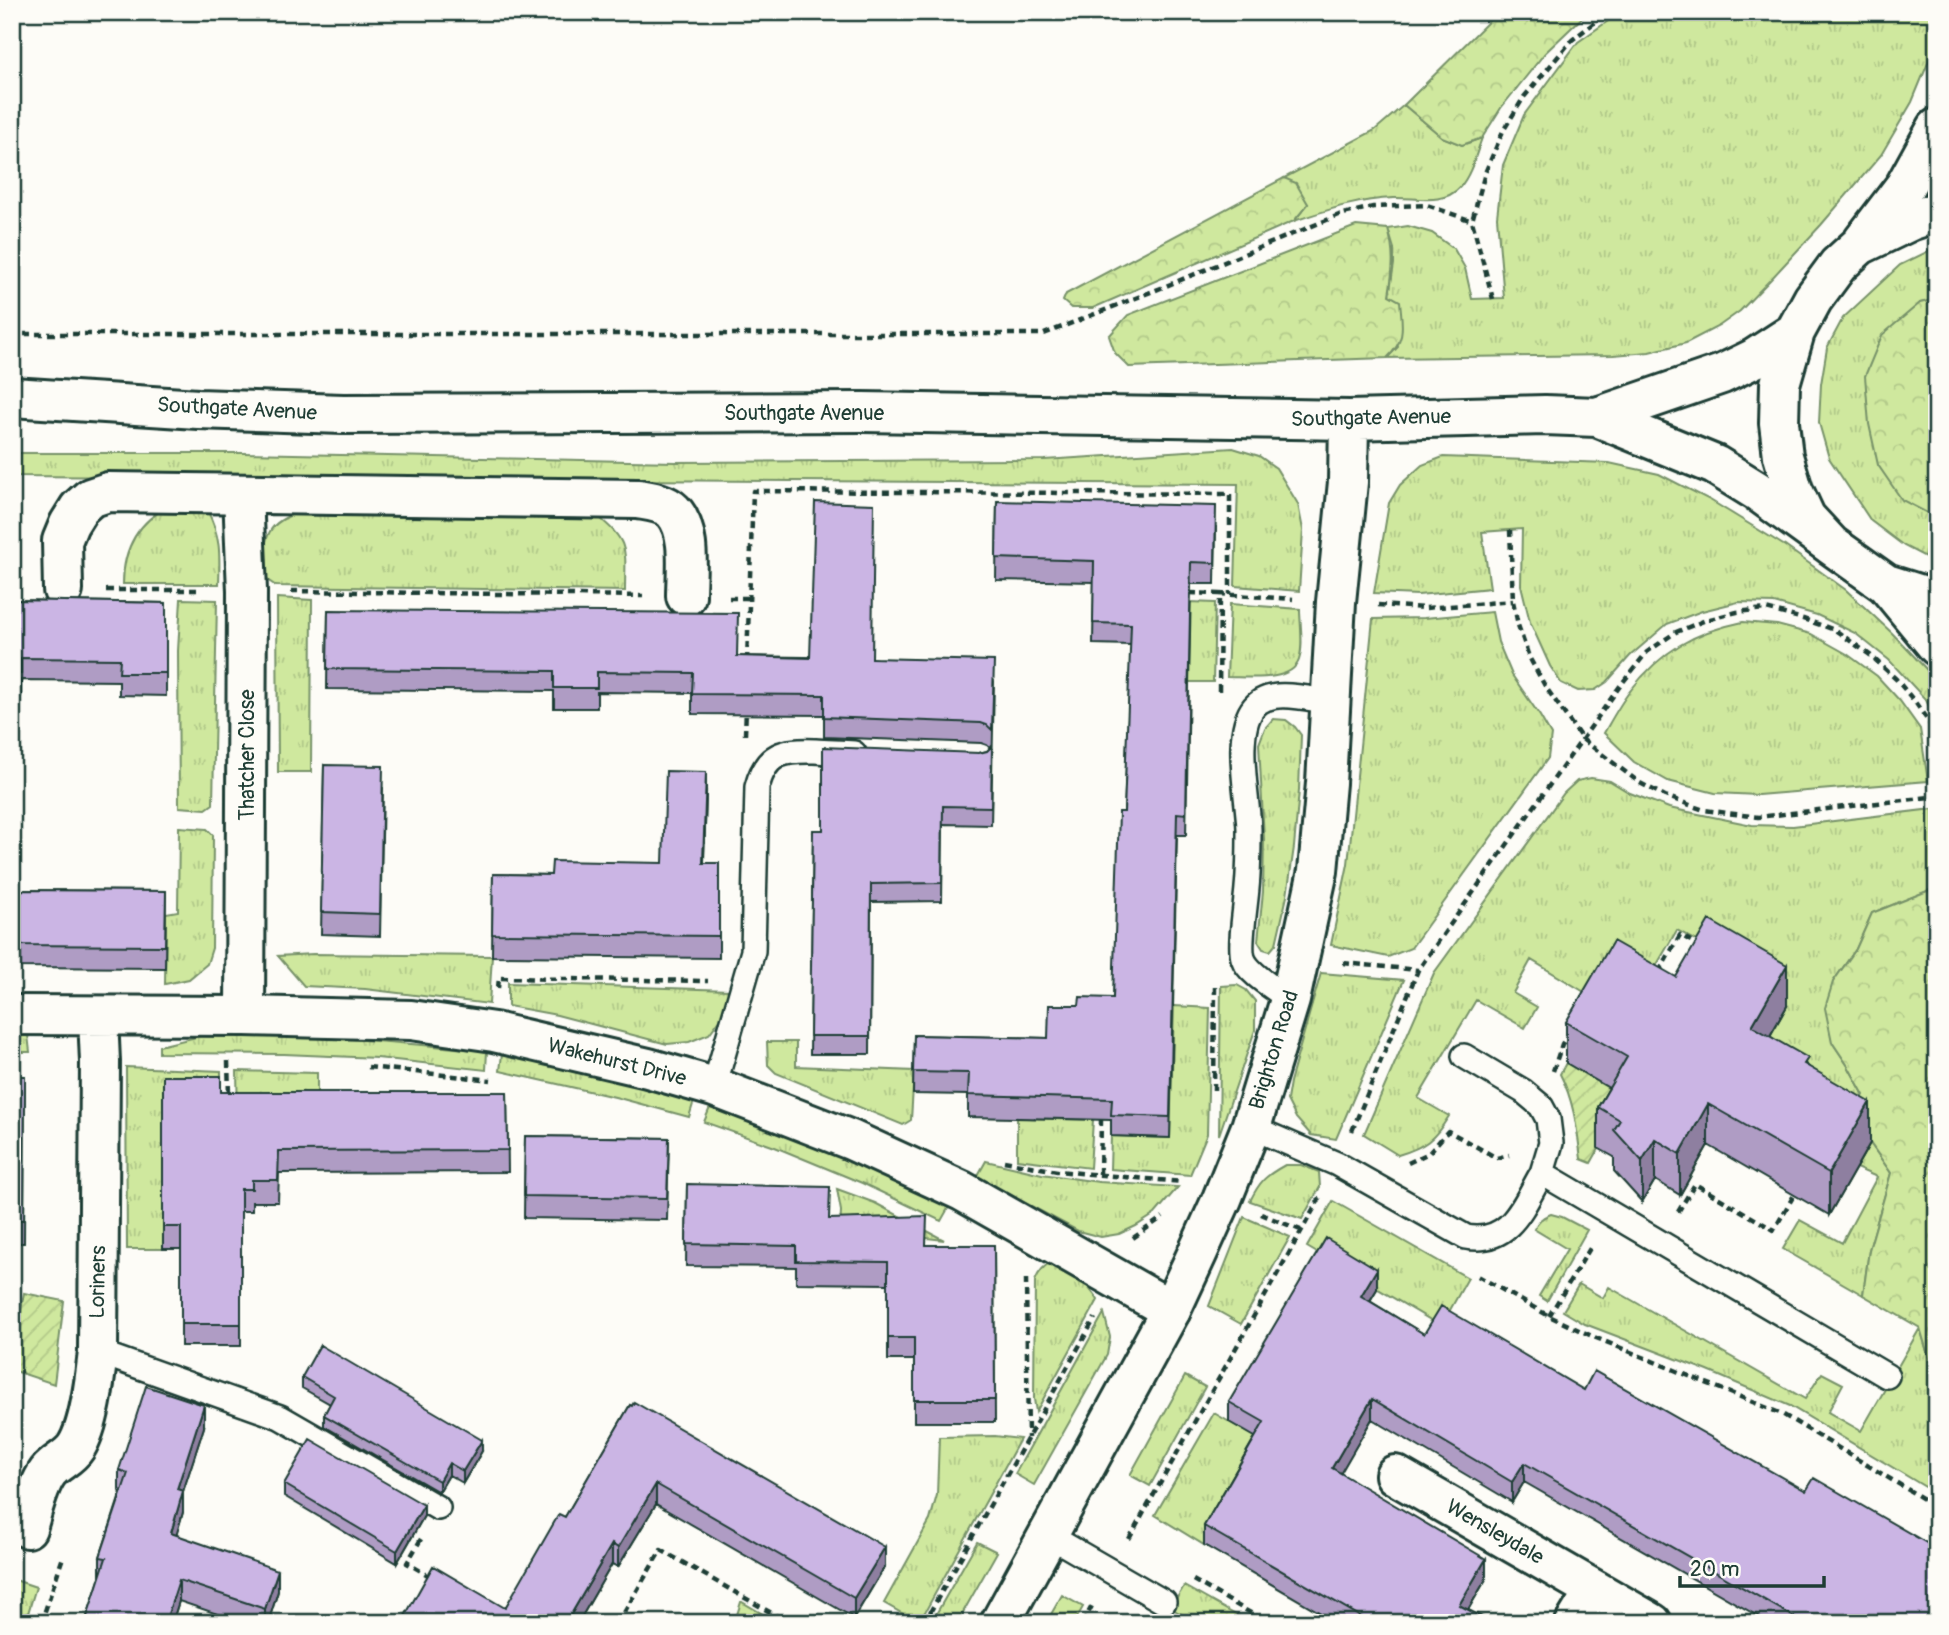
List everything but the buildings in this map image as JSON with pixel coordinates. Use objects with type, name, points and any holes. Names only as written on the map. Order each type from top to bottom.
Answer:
[{"type":"main road","points":[[1937,128],[1905,186],[1860,245],[1838,265],[1819,290],[1795,332],[1780,384],[1779,423],[1783,456],[1793,491],[1806,518],[1831,545],[1886,584],[1937,646]]},
{"type":"main road","points":[[1860,245],[1910,221],[1937,212]]},
{"type":"main road","name":"Southgate Avenue","points":[[1597,417],[1723,374],[1755,358],[1795,332]]},
{"type":"main road","name":"Southgate Avenue","points":[[12,397],[343,414],[863,412],[1349,419],[1545,415],[1597,417],[1715,465],[1757,491],[1831,545]]},
{"type":"main road","name":"Brighton Road","points":[[1000,1623],[1171,1310],[1222,1199],[1251,1127],[1290,1000],[1318,871],[1336,602],[1348,482],[1349,419]]},
{"type":"main road","points":[[62,590],[62,541],[69,524],[79,508],[90,498],[108,492],[638,499],[656,502],[672,510],[680,523],[685,540],[686,596]]},
{"type":"main road","name":"Thatcher Close","points":[[243,494],[247,591],[246,1016]]},
{"type":"main road","points":[[1886,584],[1937,600]]},
{"type":"main road","name":"Wakehurst Drive","points":[[12,1015],[411,1020],[494,1032],[598,1055],[714,1087],[850,1140],[962,1191],[1171,1310]]},
{"type":"main road","name":"Loriners","points":[[27,1528],[43,1480],[50,1469],[71,1454],[78,1444],[95,1381],[98,1352],[98,1017]]},
{"type":"main road","name":"Wensleydale","points":[[1395,1475],[1652,1623]]},
{"type":"main road","points":[[1575,1623],[1595,1590]]},
{"type":"lane","points":[[1290,1000],[1248,968],[1242,955],[1248,887],[1249,829],[1243,732],[1254,707],[1264,699],[1280,695],[1331,702]]},
{"type":"lane","points":[[714,1087],[753,951],[757,787],[761,772],[769,761],[790,750],[871,753]]},
{"type":"lane","points":[[1251,1127],[1337,1164],[1466,1237],[1481,1240],[1494,1237],[1515,1219],[1542,1173],[1552,1143],[1548,1119],[1541,1106],[1523,1090],[1464,1056]]},
{"type":"lane","points":[[1542,1173],[1887,1377]]},
{"type":"lane","points":[[98,1352],[280,1417],[438,1508]]},
{"type":"lane","points":[[1048,1535],[1164,1602]]},
{"type":"path","points":[[1493,299],[1472,221],[1485,173],[1503,131],[1524,97],[1573,40],[1608,12]]},
{"type":"path","points":[[12,334],[1044,334],[1339,215],[1373,207],[1427,205],[1472,221]]},
{"type":"path","points":[[747,667],[753,491],[1230,494],[1230,595]]},
{"type":"path","points":[[1510,530],[1513,601],[1518,625],[1530,657],[1581,739],[1640,783],[1686,805],[1714,812],[1758,817],[1930,797]]},
{"type":"path","points":[[62,590],[686,596]]},
{"type":"path","points":[[1190,593],[1425,608],[1513,601]]},
{"type":"path","points":[[1219,691],[1220,594]]},
{"type":"path","points":[[1300,959],[1418,970],[1581,739],[1647,652],[1676,632],[1706,620],[1737,612],[1766,610],[1835,630],[1870,655],[1896,679],[1932,727],[1937,742]]},
{"type":"path","points":[[746,695],[745,737],[769,761]]},
{"type":"path","points":[[1656,977],[1680,935],[1704,948]]},
{"type":"path","points":[[494,1032],[499,978],[744,982]]},
{"type":"path","points":[[1214,1093],[1215,982]]},
{"type":"path","points":[[1556,1078],[1553,1072],[1568,1033]]},
{"type":"path","points":[[215,1061],[241,1061]]},
{"type":"path","points":[[228,1061],[229,1100]]},
{"type":"path","points":[[359,1066],[491,1080]]},
{"type":"path","points":[[1100,1174],[1101,1120]]},
{"type":"path","points":[[1397,1160],[1409,1163],[1429,1153],[1448,1131],[1497,1158],[1552,1143]]},
{"type":"path","points":[[962,1191],[979,1156],[1057,1171],[1191,1183],[1222,1199],[1303,1231]]},
{"type":"path","points":[[1677,1214],[1695,1184],[1774,1230],[1794,1195]]},
{"type":"path","points":[[924,1623],[1117,1279],[1132,1239],[1160,1220],[1168,1211]]},
{"type":"path","points":[[1549,1316],[1611,1214]]},
{"type":"path","points":[[1468,1270],[1549,1316],[1594,1337],[1782,1414],[1937,1507]]},
{"type":"path","points":[[1026,1277],[1028,1439]]},
{"type":"path","points":[[1083,1623],[1228,1362]]},
{"type":"path","points":[[438,1508],[407,1563],[441,1583]]},
{"type":"path","points":[[618,1623],[661,1550],[789,1623]]},
{"type":"path","points":[[1164,1602],[1181,1573],[1268,1623]]},
{"type":"green space","points":[[1498,12],[1588,12],[1545,53],[1501,108],[1482,138],[1462,145],[1442,137],[1404,105]]},
{"type":"green space","points":[[1621,12],[1937,12],[1935,46],[1912,102],[1881,155],[1771,279],[1740,311],[1719,326],[1686,343],[1649,352],[1613,355],[1387,358],[1398,347],[1389,296],[1394,249],[1388,229],[1408,226],[1432,233],[1454,249],[1465,268],[1472,299],[1504,298],[1497,217],[1503,165],[1524,115],[1578,42]]},
{"type":"green space","points":[[1404,105],[1442,137],[1462,145],[1482,138],[1470,170],[1460,187],[1446,197],[1437,199],[1368,200],[1294,221],[1308,204],[1284,178],[1375,130]]},
{"type":"green space","points":[[1284,178],[1296,183],[1308,204],[1294,221],[1093,308],[1071,308],[1063,301],[1066,294]]},
{"type":"green space","points":[[1356,226],[1388,229],[1392,246],[1389,295],[1400,301],[1402,332],[1398,345],[1387,358],[1129,367],[1115,353],[1109,336],[1128,315]]},
{"type":"green space","points":[[1937,247],[1937,299],[1920,303],[1937,518],[1937,563],[1904,546],[1871,521],[1829,458],[1819,423],[1821,384],[1827,348],[1843,318],[1900,265]]},
{"type":"green space","points":[[1937,299],[1937,518],[1902,500],[1878,465],[1869,424],[1865,376],[1882,335],[1920,303]]},
{"type":"green space","points":[[1233,448],[1259,456],[1276,468],[1298,504],[1303,530],[1299,591],[1235,586],[1238,484],[12,476],[12,453],[244,453],[675,462],[1044,460]]},
{"type":"green space","points":[[1443,457],[1609,463],[1659,474],[1710,500],[1785,546],[1846,590],[1892,633],[1927,670],[1937,685],[1937,722],[1926,700],[1889,660],[1855,633],[1817,615],[1774,603],[1738,602],[1667,624],[1630,656],[1607,682],[1595,690],[1578,691],[1561,683],[1550,666],[1530,622],[1521,585],[1522,529],[1482,532],[1490,588],[1418,595],[1374,593],[1389,503],[1400,485],[1422,465]]},
{"type":"green space","points":[[171,505],[207,510],[219,546],[219,584],[123,584],[129,547],[135,537],[150,519]]},
{"type":"green space","points":[[304,510],[597,516],[616,533],[624,549],[625,591],[276,586],[263,577],[266,541],[269,533],[281,521]]},
{"type":"green space","points":[[277,598],[312,600],[311,772],[278,772]]},
{"type":"green space","points":[[181,599],[217,600],[213,804],[206,809],[179,807],[178,651]]},
{"type":"green space","points":[[1190,602],[1215,603],[1213,682],[1188,682]]},
{"type":"green space","points":[[1230,604],[1300,609],[1301,648],[1299,660],[1294,667],[1287,672],[1268,677],[1227,677]]},
{"type":"green space","points":[[1492,612],[1498,642],[1512,675],[1551,735],[1548,758],[1411,948],[1388,957],[1331,945],[1348,864],[1373,619]]},
{"type":"green space","points":[[1743,622],[1777,625],[1811,634],[1847,654],[1877,676],[1900,701],[1920,729],[1928,781],[1758,795],[1715,793],[1668,781],[1634,762],[1604,733],[1630,691],[1666,654],[1709,631]]},
{"type":"green space","points":[[1273,719],[1286,720],[1301,735],[1299,790],[1287,896],[1276,944],[1270,951],[1263,949],[1258,941],[1263,892],[1264,839],[1259,744],[1265,728]]},
{"type":"green space","points":[[1591,778],[1610,781],[1630,793],[1669,808],[1752,825],[1793,826],[1933,809],[1935,888],[1872,913],[1856,949],[1833,982],[1832,1042],[1864,1095],[1845,1129],[1752,1067],[1756,973],[1677,930],[1648,980],[1586,993],[1531,960],[1513,993],[1537,1007],[1525,1028],[1476,1000],[1418,1098],[1449,1116],[1433,1137],[1415,1149],[1398,1155],[1364,1134],[1434,973],[1564,793],[1577,781]]},
{"type":"green space","points":[[179,827],[207,829],[213,835],[212,948],[207,964],[189,979],[165,984],[166,913],[178,911]]},
{"type":"green space","points":[[1935,888],[1937,1385],[1920,1328],[1863,1295],[1869,1250],[1891,1173],[1870,1143],[1845,1129],[1864,1095],[1832,1042],[1825,1008],[1833,982],[1856,949],[1872,913]]},
{"type":"green space","points":[[278,956],[492,956],[489,1004],[365,989],[304,986]]},
{"type":"green space","points":[[1321,973],[1404,980],[1336,1139],[1311,1135],[1296,1118],[1287,1100]]},
{"type":"green space","points":[[508,983],[730,990],[724,1014],[709,1034],[689,1042],[667,1044],[557,1015],[508,1006]]},
{"type":"green space","points":[[1237,985],[1246,990],[1255,1001],[1255,1030],[1219,1135],[1221,986]]},
{"type":"green space","points":[[1174,1006],[1210,1008],[1207,1134],[1190,1175],[1110,1169],[1111,1136],[1170,1138]]},
{"type":"green space","points":[[213,1033],[350,1039],[487,1051],[486,1070],[377,1058],[159,1053],[159,1046]]},
{"type":"green space","points":[[12,1035],[28,1035],[30,1052],[12,1052]]},
{"type":"green space","points":[[767,1042],[796,1042],[796,1066],[914,1071],[911,1120],[903,1125],[776,1073],[768,1065]]},
{"type":"green space","points":[[502,1054],[621,1079],[694,1101],[689,1117],[500,1071]]},
{"type":"green space","points":[[1566,1063],[1627,1099],[1591,1163],[1581,1159],[1572,1105],[1560,1074]]},
{"type":"green space","points":[[126,1067],[221,1071],[221,1098],[163,1098],[163,1249],[127,1249]]},
{"type":"green space","points":[[237,1071],[317,1073],[317,1113],[238,1114]]},
{"type":"green space","points":[[711,1105],[779,1129],[950,1205],[941,1221],[862,1183],[775,1147],[704,1122]]},
{"type":"green space","points":[[1017,1118],[1093,1120],[1090,1168],[1017,1159]]},
{"type":"green space","points":[[1870,1143],[1891,1173],[1869,1250],[1863,1295],[1783,1249],[1800,1220],[1842,1243],[1877,1177],[1856,1168]]},
{"type":"green space","points":[[986,1161],[1042,1174],[1099,1182],[1178,1187],[1155,1214],[1119,1234],[1101,1237],[1078,1231],[977,1177]]},
{"type":"green space","points":[[1285,1165],[1301,1165],[1319,1172],[1320,1187],[1302,1219],[1250,1201],[1264,1180]]},
{"type":"green space","points":[[837,1189],[875,1203],[944,1240],[888,1239],[838,1268],[841,1211]]},
{"type":"green space","points":[[1333,1201],[1468,1278],[1441,1326],[1307,1247]]},
{"type":"green space","points":[[1551,1214],[1587,1230],[1547,1301],[1539,1296],[1567,1249],[1534,1229],[1545,1216]]},
{"type":"green space","points":[[1244,1217],[1290,1237],[1241,1324],[1209,1306]]},
{"type":"green space","points":[[1054,1260],[1089,1288],[1098,1300],[1036,1412],[1035,1281],[1042,1269]]},
{"type":"green space","points":[[1579,1284],[1603,1298],[1609,1287],[1805,1399],[1822,1373],[1843,1384],[1828,1412],[1861,1431],[1920,1328],[1937,1385],[1937,1494],[1790,1406],[1585,1324],[1563,1311]]},
{"type":"green space","points":[[24,1293],[64,1301],[54,1384],[12,1370],[12,1312],[20,1314]]},
{"type":"green space","points":[[1104,1313],[1110,1337],[1107,1355],[1034,1485],[1015,1474]]},
{"type":"green space","points":[[1185,1376],[1205,1387],[1150,1486],[1130,1475]]},
{"type":"green space","points":[[1214,1413],[1264,1442],[1204,1545],[1155,1515]]},
{"type":"green space","points":[[995,1436],[1020,1439],[919,1623],[884,1603],[930,1520],[937,1495],[939,1437]]},
{"type":"green space","points":[[977,1542],[997,1552],[957,1623],[931,1623]]},
{"type":"green space","points":[[12,1579],[36,1587],[25,1623],[12,1623]]},
{"type":"green space","points":[[1184,1586],[1250,1623],[1197,1623],[1171,1608]]},
{"type":"green space","points":[[1062,1595],[1083,1607],[1074,1623],[1046,1623]]},
{"type":"green space","points":[[741,1602],[778,1623],[738,1623],[735,1621]]}]
